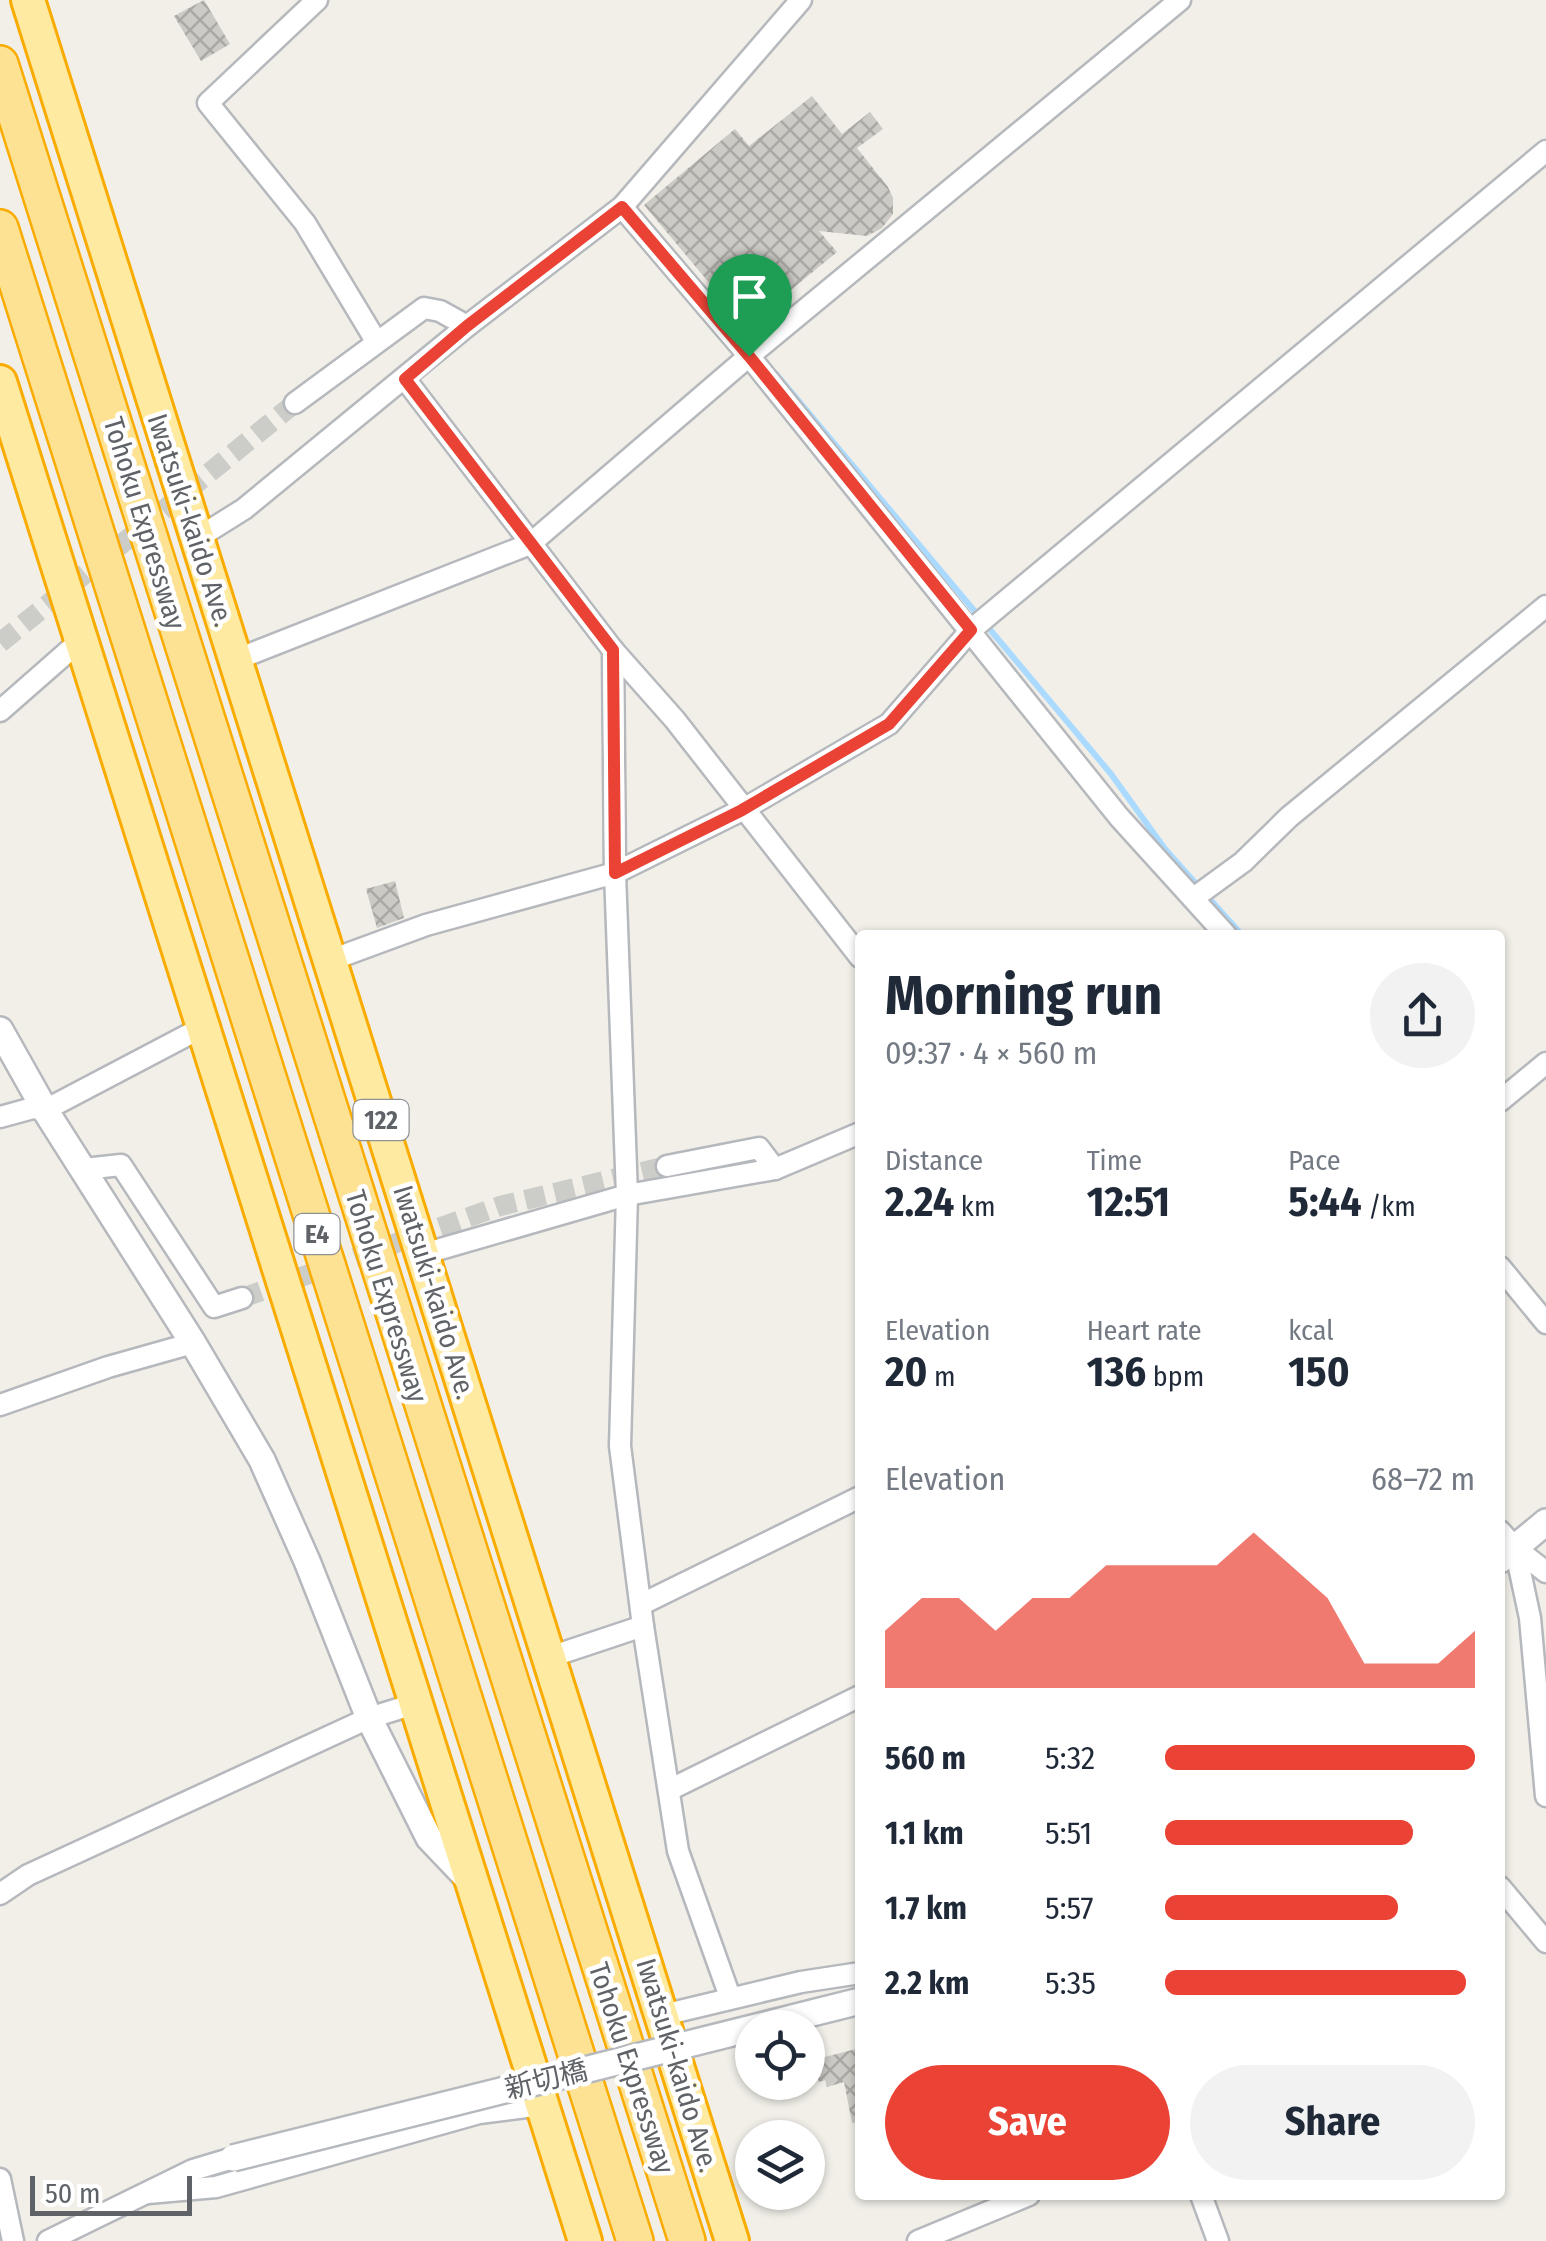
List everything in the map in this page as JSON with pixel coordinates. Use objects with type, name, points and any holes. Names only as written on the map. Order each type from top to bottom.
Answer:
[{"type":"highway","name":"Iwatsuki-kaido Ave.","points":[[28,0],[732,2241]]},
{"type":"highway","name":"Tohoku Expressway","points":[[0,64],[687,2241]]},
{"type":"highway","name":"Tohoku Expressway","points":[[0,228],[635,2241]]},
{"type":"highway","points":[[0,382],[585,2241]]},
{"type":"street","points":[[317,0],[208,104],[305,222],[376,341]]},
{"type":"street","points":[[196,539],[244,509],[467,326],[622,207],[800,0]]},
{"type":"street","points":[[235,660],[530,544],[749,356],[1180,0]]},
{"type":"street","points":[[331,960],[426,925],[615,873],[742,810],[889,724],[971,630],[1546,151]]},
{"type":"street","points":[[622,207],[749,356],[1118,817],[1222,930]]},
{"type":"street","points":[[295,402],[424,308],[440,311],[467,326]]},
{"type":"street","points":[[405,379],[613,650],[675,720],[855,950]]},
{"type":"street","points":[[1195,897],[1243,862],[1289,817],[1546,606]]},
{"type":"street","points":[[0,711],[81,640]]},
{"type":"street","points":[[613,650],[615,873],[627,1195],[620,1446],[678,1851],[730,1997]]},
{"type":"street","points":[[0,1117],[33,1108],[45,1110],[203,1027]]},
{"type":"street","points":[[0,1030],[45,1110],[193,1342],[262,1460],[369,1718],[429,1838],[472,1883]]},
{"type":"street","points":[[1505,1097],[1546,1063]]},
{"type":"street","points":[[423,1254],[627,1195],[775,1169],[855,1136]]},
{"type":"street","points":[[667,1166],[759,1148],[775,1169]]},
{"type":"street","points":[[84,1169],[121,1165],[214,1307],[242,1298]]},
{"type":"street","points":[[1505,1273],[1546,1323]]},
{"type":"street","points":[[0,1404],[193,1342]]},
{"type":"street","points":[[642,1604],[855,1499]]},
{"type":"street","points":[[1505,1546],[1546,1522]]},
{"type":"street","points":[[1505,1546],[1546,1572]]},
{"type":"street","points":[[1505,1546],[1530,1618],[1546,1796]]},
{"type":"street","points":[[550,1657],[643,1626]]},
{"type":"street","points":[[669,1790],[855,1698]]},
{"type":"street","points":[[0,1894],[28,1875],[369,1718],[414,1704]]},
{"type":"street","points":[[1505,1893],[1546,1942]]},
{"type":"street","points":[[663,2015],[730,1997],[855,1974]]},
{"type":"street","name":"新切橋","points":[[233,2158],[855,2003]]},
{"type":"street","points":[[148,2193],[216,2187],[479,2113],[542,2105]]},
{"type":"street","points":[[48,2241],[193,2170],[233,2158]]},
{"type":"street","points":[[1,2186],[13,2241]]},
{"type":"street","points":[[918,2241],[1017,2200]]},
{"type":"street","points":[[1203,2200],[1218,2241]]},
{"type":"building","points":[[204,0],[230,44],[201,61],[174,16]]},
{"type":"building","points":[[812,96],[842,134],[870,112],[883,129],[857,148],[888,187],[893,214],[882,228],[867,236],[819,231],[837,252],[746,327],[644,205],[735,129],[749,146]]},
{"type":"building","points":[[395,881],[404,918],[377,928],[366,889]]},
{"type":"building","points":[[855,2049],[855,2123],[844,2082],[827,2087],[825,2057]]},
{"type":"waterway","points":[[776,374],[1111,774],[1165,849],[1238,930]]},
{"type":"tunnel","points":[[0,643],[295,403]]},
{"type":"tunnel","points":[[242,1298],[500,1206],[667,1166]]},
{"type":"route","points":[[622,207],[749,356],[971,630],[889,724],[742,810],[615,873],[613,650],[405,379],[467,326],[622,207]]}]
